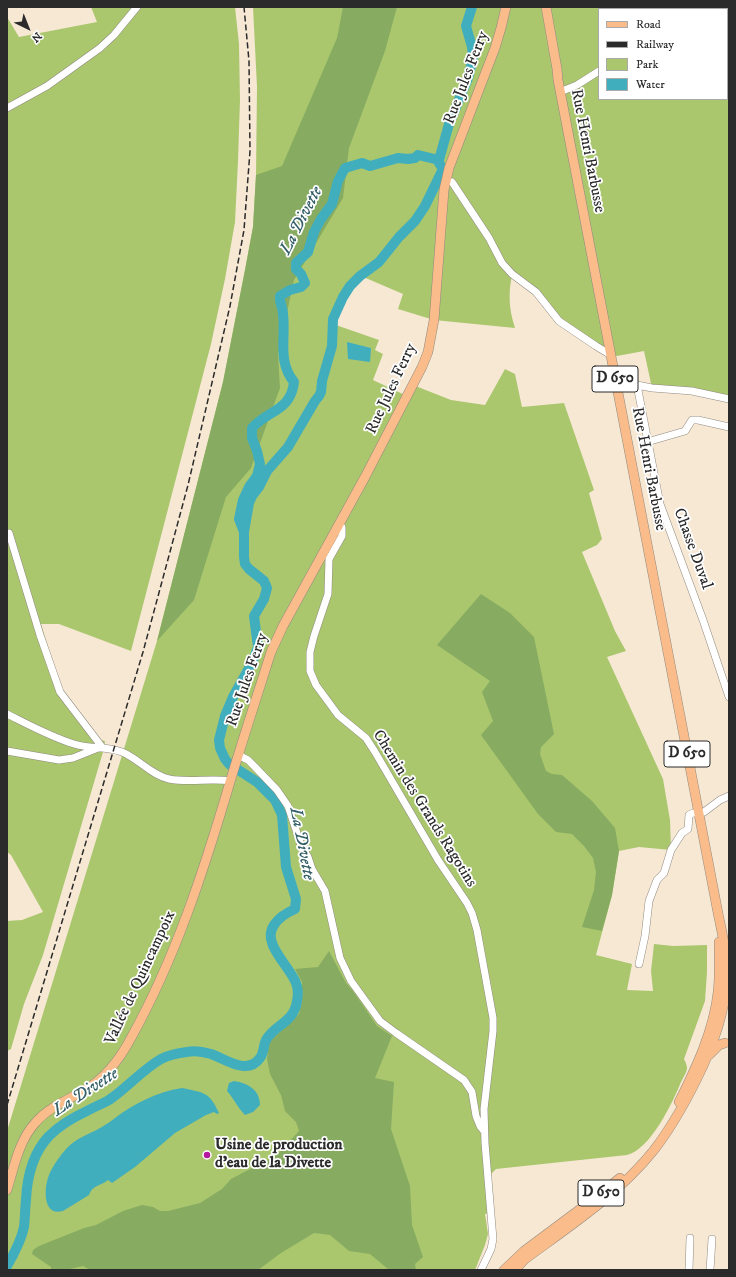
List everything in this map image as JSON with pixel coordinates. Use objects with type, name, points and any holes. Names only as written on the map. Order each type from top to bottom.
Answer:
[{"type":"main road","name":"Rue Jules Ferry","points":[[230,781],[271,652],[286,620],[408,396],[428,352],[434,320],[446,179],[495,48],[506,7]]},
{"type":"main road","name":"Rue Henri Barbusse","points":[[546,7],[560,92],[718,913]]},
{"type":"main road","name":"Vallée de Quincampoix","points":[[7,1190],[22,1145],[34,1125],[49,1110],[85,1090],[102,1078],[131,1039],[178,940],[208,854],[230,781]]},
{"type":"main road","name":"D 650","points":[[515,1270],[525,1260],[608,1196],[639,1167],[654,1150],[684,1106],[707,1057],[725,996],[727,973],[726,955],[718,913]]},
{"type":"main road","name":"D 650","points":[[504,1270],[524,1251],[618,1179],[645,1150],[677,1107],[713,1036],[720,973],[718,913]]},
{"type":"main road","points":[[725,996],[729,1013]]},
{"type":"main road","points":[[713,1036],[728,1042]]},
{"type":"main road","points":[[707,1057],[714,1049],[728,1042]]},
{"type":"street","points":[[7,108],[47,86],[100,48],[114,35],[137,7]]},
{"type":"street","points":[[560,92],[577,85],[598,72]]},
{"type":"street","points":[[452,182],[489,238],[502,263],[512,274],[536,292],[559,321],[611,355]]},
{"type":"street","points":[[615,378],[627,378],[637,384],[652,388],[692,391],[729,399]]},
{"type":"street","name":"Chasse Duval","points":[[637,384],[660,504],[703,620],[729,697]]},
{"type":"street","points":[[647,442],[685,431],[692,420],[729,427]]},
{"type":"street","name":"Chemin des Grands Ragotins","points":[[339,524],[342,527],[342,536],[329,559],[328,594],[310,652],[310,671],[316,685],[338,715],[366,738],[438,860],[457,887],[472,913],[477,930],[493,1018],[493,1031],[484,1100],[484,1131]]},
{"type":"street","points":[[9,533],[40,635],[60,692],[102,747]]},
{"type":"street","points":[[7,714],[71,743],[81,746],[102,747],[122,752],[156,773],[169,778],[178,780],[230,781]]},
{"type":"street","points":[[7,751],[59,760],[73,758],[102,747]]},
{"type":"street","points":[[237,758],[248,760],[255,766],[277,790],[288,806],[302,848],[325,891],[340,958],[351,981],[380,1021],[464,1080],[472,1092],[478,1121],[484,1131],[493,1239],[491,1249],[481,1270]]},
{"type":"street","points":[[639,964],[645,936],[649,901],[657,880],[664,873],[671,850],[682,833],[688,829],[689,815],[708,810],[720,800],[729,796]]},
{"type":"street","points":[[689,1270],[690,1238]]},
{"type":"street","points":[[710,1270],[712,1239]]},
{"type":"green space","points":[[91,7],[235,7],[239,44],[240,100],[235,222],[211,344],[131,651],[59,624],[41,624],[60,686],[101,740],[105,741],[43,955],[24,1004],[11,1049],[7,1051],[7,921],[22,920],[43,912],[11,855],[7,852],[7,17],[19,37],[97,22]]},
{"type":"green space","points":[[253,7],[729,7],[729,399],[652,388],[644,351],[617,356],[611,355],[559,321],[548,306],[512,275],[510,302],[511,315],[515,328],[434,320],[398,309],[403,294],[361,276],[339,304],[333,324],[379,340],[375,350],[383,354],[373,380],[407,396],[413,385],[451,400],[485,405],[505,369],[515,374],[522,407],[564,403],[594,490],[589,493],[602,539],[597,545],[582,552],[615,631],[626,651],[607,657],[663,779],[670,820],[671,850],[639,847],[619,851],[612,895],[596,955],[632,964],[627,990],[653,991],[651,971],[654,944],[673,946],[707,945],[705,1001],[684,1059],[687,1067],[686,1073],[660,1124],[644,1144],[636,1151],[627,1155],[496,1169],[490,1175],[494,1213],[485,1214],[488,1234],[475,1270],[7,1270],[7,1131],[157,641],[223,382],[253,227],[256,175],[257,87]]},
{"type":"green space","points":[[343,7],[397,7],[385,51],[349,148],[343,198],[294,280],[278,354],[280,388],[251,468],[226,497],[194,600],[157,641],[223,382],[253,227],[256,175],[282,166],[337,38]]},
{"type":"green space","points":[[481,594],[510,613],[534,637],[554,734],[541,747],[540,754],[546,771],[552,774],[562,775],[592,801],[615,828],[619,851],[612,895],[602,931],[582,927],[594,890],[596,872],[593,858],[572,834],[556,832],[538,814],[481,735],[493,721],[482,692],[490,681],[437,645]]},
{"type":"green space","points":[[329,951],[346,983],[377,1026],[392,1036],[375,1078],[394,1082],[391,1129],[410,1186],[412,1225],[423,1257],[415,1264],[416,1270],[389,1270],[370,1254],[349,1251],[330,1235],[314,1233],[281,1253],[258,1270],[90,1270],[83,1266],[66,1270],[51,1270],[51,1267],[32,1254],[33,1250],[39,1246],[84,1228],[96,1225],[123,1211],[142,1205],[153,1207],[160,1211],[168,1211],[200,1203],[222,1189],[231,1179],[277,1155],[299,1131],[296,1122],[285,1111],[281,1095],[270,1074],[267,1059],[269,1042],[299,1014],[302,1000],[302,982],[295,969],[318,967]]},
{"type":"water","points":[[347,342],[371,348],[370,362],[348,359]]},
{"type":"water","points":[[234,1081],[244,1083],[252,1088],[258,1095],[260,1105],[253,1112],[245,1115],[227,1091],[229,1083]]},
{"type":"water","points":[[182,1088],[205,1094],[212,1101],[219,1113],[217,1114],[214,1112],[206,1115],[175,1133],[135,1167],[112,1183],[108,1180],[97,1186],[92,1189],[89,1195],[63,1211],[56,1212],[51,1210],[46,1200],[47,1180],[55,1164],[71,1145],[138,1103],[155,1095]]},
{"type":"waterway","name":"La Divette","points":[[7,1266],[15,1252],[23,1232],[29,1174],[39,1150],[53,1132],[82,1113],[109,1100],[147,1068],[167,1056],[196,1051],[211,1054],[236,1065],[249,1066],[255,1063],[263,1052],[266,1040],[274,1030],[288,1019],[295,1008],[298,994],[296,983],[293,976],[273,947],[271,939],[271,932],[274,925],[283,916],[295,909],[296,899],[286,867],[282,815],[275,800],[257,782],[229,764],[220,748],[219,740],[225,716],[233,697],[253,661],[258,647],[254,616],[264,599],[267,588],[264,581],[245,564],[244,532],[249,503],[267,471],[288,447],[321,392],[322,381],[332,346],[333,319],[343,297],[350,286],[360,276],[379,262],[399,237],[415,221],[425,206],[443,169],[439,163],[439,160],[449,124],[468,78],[473,58],[472,47],[466,26],[472,7]]},
{"type":"waterway","name":"La Divette","points":[[244,532],[239,519],[243,500],[249,487],[257,476],[260,464],[252,438],[252,428],[258,422],[284,405],[292,392],[294,382],[289,374],[284,358],[284,323],[280,296],[290,290],[301,287],[305,283],[301,274],[296,269],[296,263],[308,252],[314,232],[332,204],[338,181],[345,168],[362,163],[370,166],[398,158],[415,158],[418,155],[439,160]]},
{"type":"railway","points":[[7,1105],[143,652],[188,485],[230,306],[244,230],[250,151],[249,61],[244,7]]},
{"type":"place","name":"Usine de production d'eau de la Divette","points":[[207,1155]]}]
